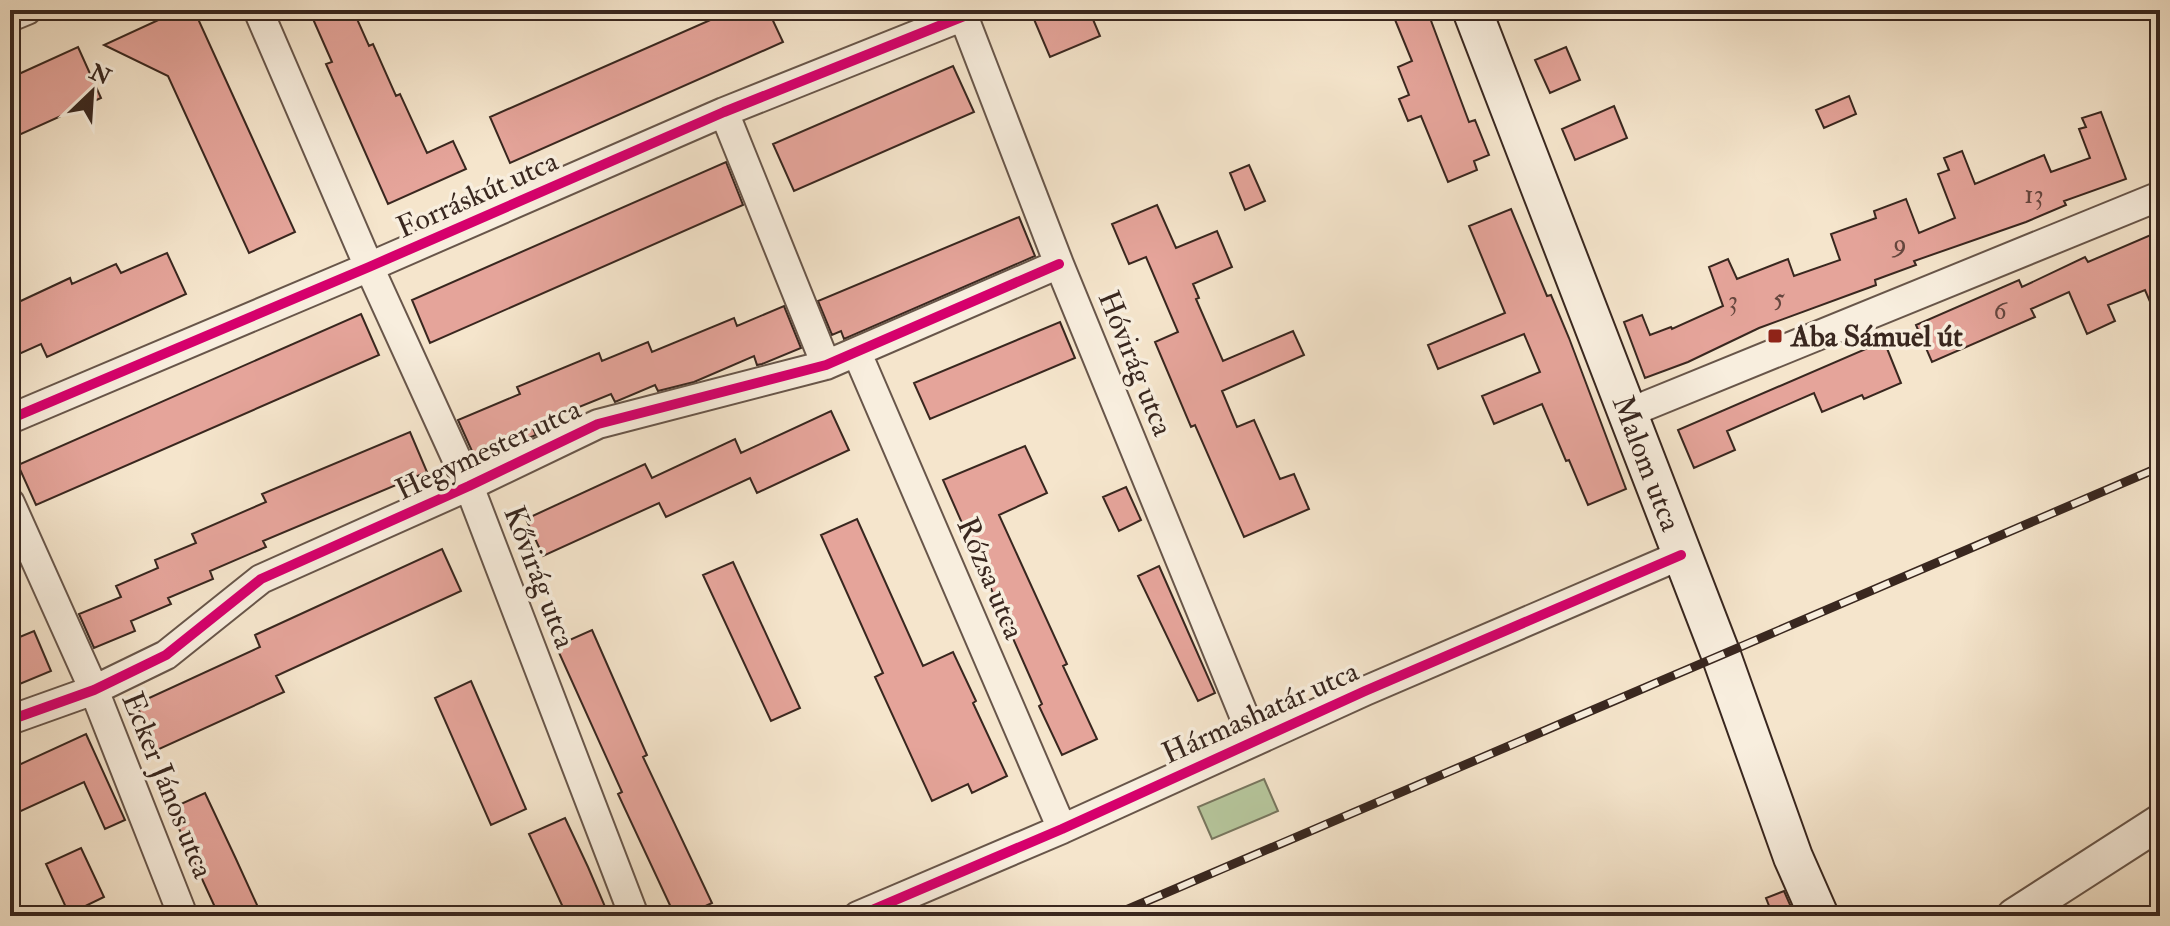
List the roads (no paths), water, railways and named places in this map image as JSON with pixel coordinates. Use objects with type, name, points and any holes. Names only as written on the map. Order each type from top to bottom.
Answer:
[{"type":"main road","name":"Malom utca","points":[[1472,10],[1721,655],[1793,857],[1819,916]]},
{"type":"street","points":[[10,17],[27,10]]},
{"type":"street","name":"Kővirág utca","points":[[258,10],[369,267],[469,486],[634,916]]},
{"type":"street","name":"Forráskút utca","points":[[10,419],[962,13]]},
{"type":"street","name":"Hóvirág utca","points":[[962,13],[1059,264],[1254,740]]},
{"type":"street","points":[[724,112],[826,365]]},
{"type":"street","points":[[1628,413],[2160,196]]},
{"type":"street","name":"Hegymester utca","points":[[10,720],[94,690],[166,655],[261,579],[469,486],[598,424],[826,365],[1059,264]]},
{"type":"street","name":"Rózsa utca","points":[[857,353],[1062,829]]},
{"type":"street","name":"Ecker János utca","points":[[10,503],[94,690],[183,916]]},
{"type":"street","name":"Hármashatár utca","points":[[858,916],[1681,555]]},
{"type":"street","points":[[2014,916],[2160,822]]},
{"type":"railway","points":[[1112,916],[2160,467]]},
{"type":"place","name":"Aba Sámuel út","points":[[1775,336]]}]
